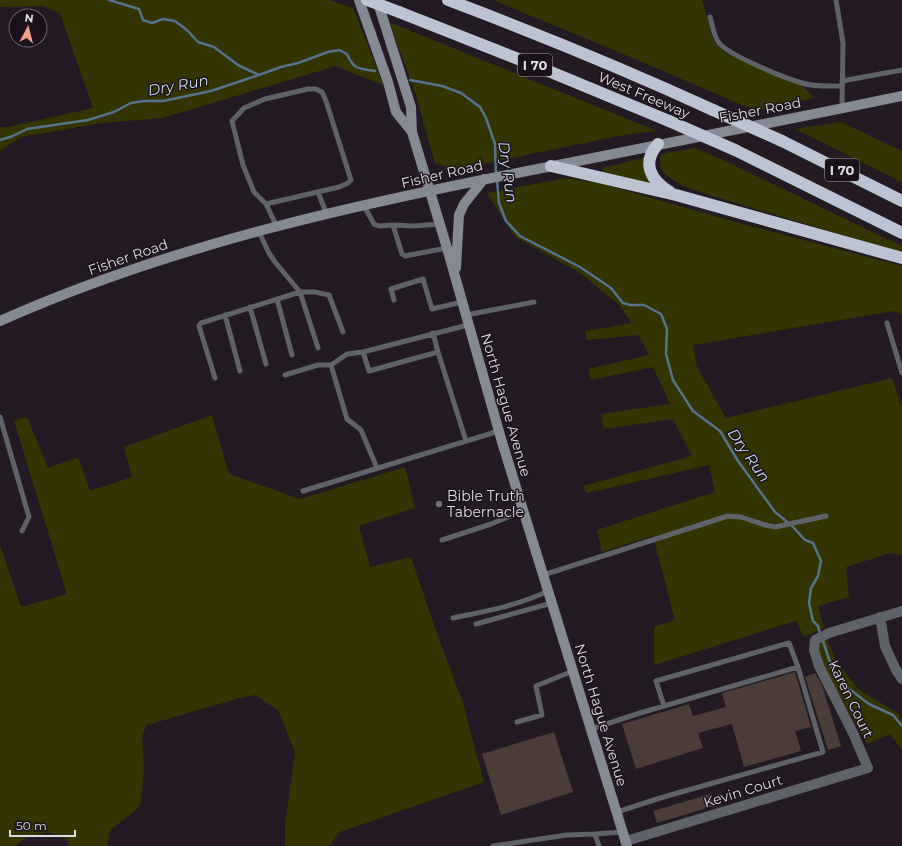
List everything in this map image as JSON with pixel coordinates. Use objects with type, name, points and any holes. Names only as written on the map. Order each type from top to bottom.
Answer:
[{"type":"highway","name":"West Freeway","points":[[367,0],[669,120],[735,150],[902,233]]},
{"type":"highway","name":"West Freeway","points":[[448,0],[543,36],[634,74],[782,141],[902,201]]},
{"type":"highway","points":[[658,144],[651,154],[649,166],[651,172],[658,183],[676,195]]},
{"type":"highway","points":[[551,166],[676,195],[902,258]]},
{"type":"main road","name":"North Hague Avenue","points":[[359,0],[388,82],[396,112],[412,132]]},
{"type":"main road","name":"North Hague Avenue","points":[[377,0],[411,107],[412,132],[431,191],[499,431],[625,840]]},
{"type":"main road","name":"Fisher Road","points":[[0,322],[74,290],[177,255],[277,227],[506,174],[902,96]]},
{"type":"main road","points":[[455,278],[459,215],[464,204],[484,179]]},
{"type":"street","points":[[902,611],[880,617],[885,646],[896,670],[902,679]]},
{"type":"street","name":"Karen Court","points":[[868,768],[853,733],[819,666],[814,650],[815,640],[829,633],[880,617]]},
{"type":"street","name":"Kevin Court","points":[[625,840],[868,768]]},
{"type":"lane","points":[[836,0],[843,43],[842,108]]},
{"type":"lane","points":[[710,17],[717,42],[723,48],[759,66],[803,84],[826,86],[902,70]]},
{"type":"lane","points":[[266,204],[318,192],[348,183],[350,180],[326,101],[322,92],[316,89],[308,89],[265,99],[244,108],[232,121],[243,165],[254,192],[266,204],[277,227]]},
{"type":"lane","points":[[318,192],[327,215]]},
{"type":"lane","points":[[364,206],[374,224],[379,226],[440,224]]},
{"type":"lane","points":[[393,225],[402,254],[406,256],[447,248]]},
{"type":"lane","points":[[259,232],[269,254],[300,292],[318,348]]},
{"type":"lane","points":[[394,300],[391,289],[423,279],[432,309],[462,302]]},
{"type":"lane","points":[[215,378],[199,326],[201,323],[300,292],[315,292],[329,295],[343,332]]},
{"type":"lane","points":[[277,299],[292,355]]},
{"type":"lane","points":[[285,375],[318,365],[330,365],[347,354],[364,352],[433,333],[467,320],[534,302]]},
{"type":"lane","points":[[250,307],[266,364]]},
{"type":"lane","points":[[225,315],[240,371]]},
{"type":"lane","points":[[887,323],[902,373]]},
{"type":"lane","points":[[433,333],[466,441]]},
{"type":"lane","points":[[364,352],[369,371],[438,352]]},
{"type":"lane","points":[[330,365],[347,419],[361,430],[377,468]]},
{"type":"lane","points":[[0,417],[29,517],[22,531]]},
{"type":"lane","points":[[302,491],[499,431]]},
{"type":"lane","points":[[442,540],[491,524],[523,511]]},
{"type":"lane","points":[[543,575],[728,516],[742,517],[765,526],[775,527],[826,516]]},
{"type":"lane","points":[[452,618],[509,606],[548,591]]},
{"type":"lane","points":[[476,624],[552,603]]},
{"type":"lane","points":[[617,812],[660,798],[823,752],[798,667],[789,643],[656,681],[664,706]]},
{"type":"lane","points":[[591,729],[798,667]]},
{"type":"lane","points":[[517,722],[542,715],[536,686],[573,671]]},
{"type":"lane","points":[[595,834],[599,846]]},
{"type":"lane","points":[[493,846],[568,835],[595,834],[625,840]]},
{"type":"shaded area","points":[[0,0],[329,0],[353,8],[383,84],[336,66],[162,118],[102,123],[21,137],[0,151],[0,127],[8,127],[93,108],[60,13],[43,6],[0,7]]},
{"type":"shaded area","points":[[493,0],[702,0],[714,42],[725,53],[801,85],[815,98],[756,111]]},
{"type":"shaded area","points":[[390,23],[657,131],[624,135],[458,170],[435,163],[416,95]]},
{"type":"shaded area","points":[[841,122],[902,151],[902,182],[795,129]]},
{"type":"shaded area","points":[[695,148],[902,246],[902,253],[706,194],[682,185],[667,175],[662,169],[660,162],[661,154]]},
{"type":"shaded area","points":[[644,158],[645,172],[652,185],[603,173],[602,168]]},
{"type":"shaded area","points":[[566,178],[600,183],[728,220],[902,266],[902,315],[894,311],[693,345],[697,367],[726,418],[892,378],[902,407],[902,555],[891,553],[846,567],[849,597],[818,606],[824,628],[804,637],[796,621],[654,665],[654,627],[675,620],[653,536],[602,552],[597,530],[715,492],[709,465],[587,493],[583,486],[692,456],[673,419],[604,429],[601,414],[670,404],[653,367],[591,380],[588,369],[649,355],[639,335],[587,340],[585,331],[632,323],[619,305],[579,272],[515,237],[487,193]]},
{"type":"shaded area","points":[[212,415],[229,474],[300,499],[405,467],[415,508],[359,526],[370,567],[411,557],[436,631],[463,703],[484,782],[340,832],[329,846],[285,846],[285,825],[295,752],[278,710],[255,695],[147,725],[142,735],[144,769],[141,804],[136,810],[110,830],[107,846],[70,846],[66,839],[49,832],[29,836],[14,846],[0,846],[0,545],[21,607],[67,594],[14,421],[27,417],[48,468],[78,457],[90,491],[132,477],[124,447]]},
{"type":"shaded area","points":[[827,639],[836,661],[857,688],[899,714],[902,721],[902,750],[890,734],[867,744],[822,663],[817,643]]},
{"type":"building","points":[[795,672],[811,727],[795,731],[801,751],[744,767],[732,724],[698,733],[703,748],[636,769],[622,724],[689,704],[693,716],[726,707],[722,693]]},
{"type":"building","points":[[815,673],[822,685],[841,746],[828,750],[805,677]]},
{"type":"building","points":[[554,732],[573,792],[501,815],[482,754]]},
{"type":"building","points":[[710,794],[714,806],[657,823],[653,811]]},
{"type":"waterway","points":[[109,0],[139,9],[143,20],[152,23],[163,19],[175,21],[187,30],[198,42],[214,47],[238,65],[259,75]]},
{"type":"waterway","name":"Dry Run","points":[[0,140],[13,136],[27,129],[88,120],[114,112],[131,103],[143,101],[163,101],[211,91],[328,52],[339,50],[347,54],[354,66],[375,71]]},
{"type":"waterway","name":"Dry Run","points":[[410,80],[442,86],[461,93],[480,107],[486,118],[495,144],[496,175]]},
{"type":"waterway","name":"Dry Run","points":[[497,180],[499,203],[506,221],[520,236],[580,267],[611,288],[623,303],[631,305],[644,305],[661,314],[667,329],[666,354],[673,380],[693,411],[720,431],[738,461],[775,512],[792,526],[805,540],[813,543],[821,561],[818,576],[811,588],[809,603],[813,621],[818,626],[820,634]]},
{"type":"waterway","name":"Dry Run","points":[[822,638],[832,668],[848,688],[869,704],[893,715],[902,726]]},
{"type":"place","name":"Bible Truth Tabernacle","points":[[439,504]]}]
